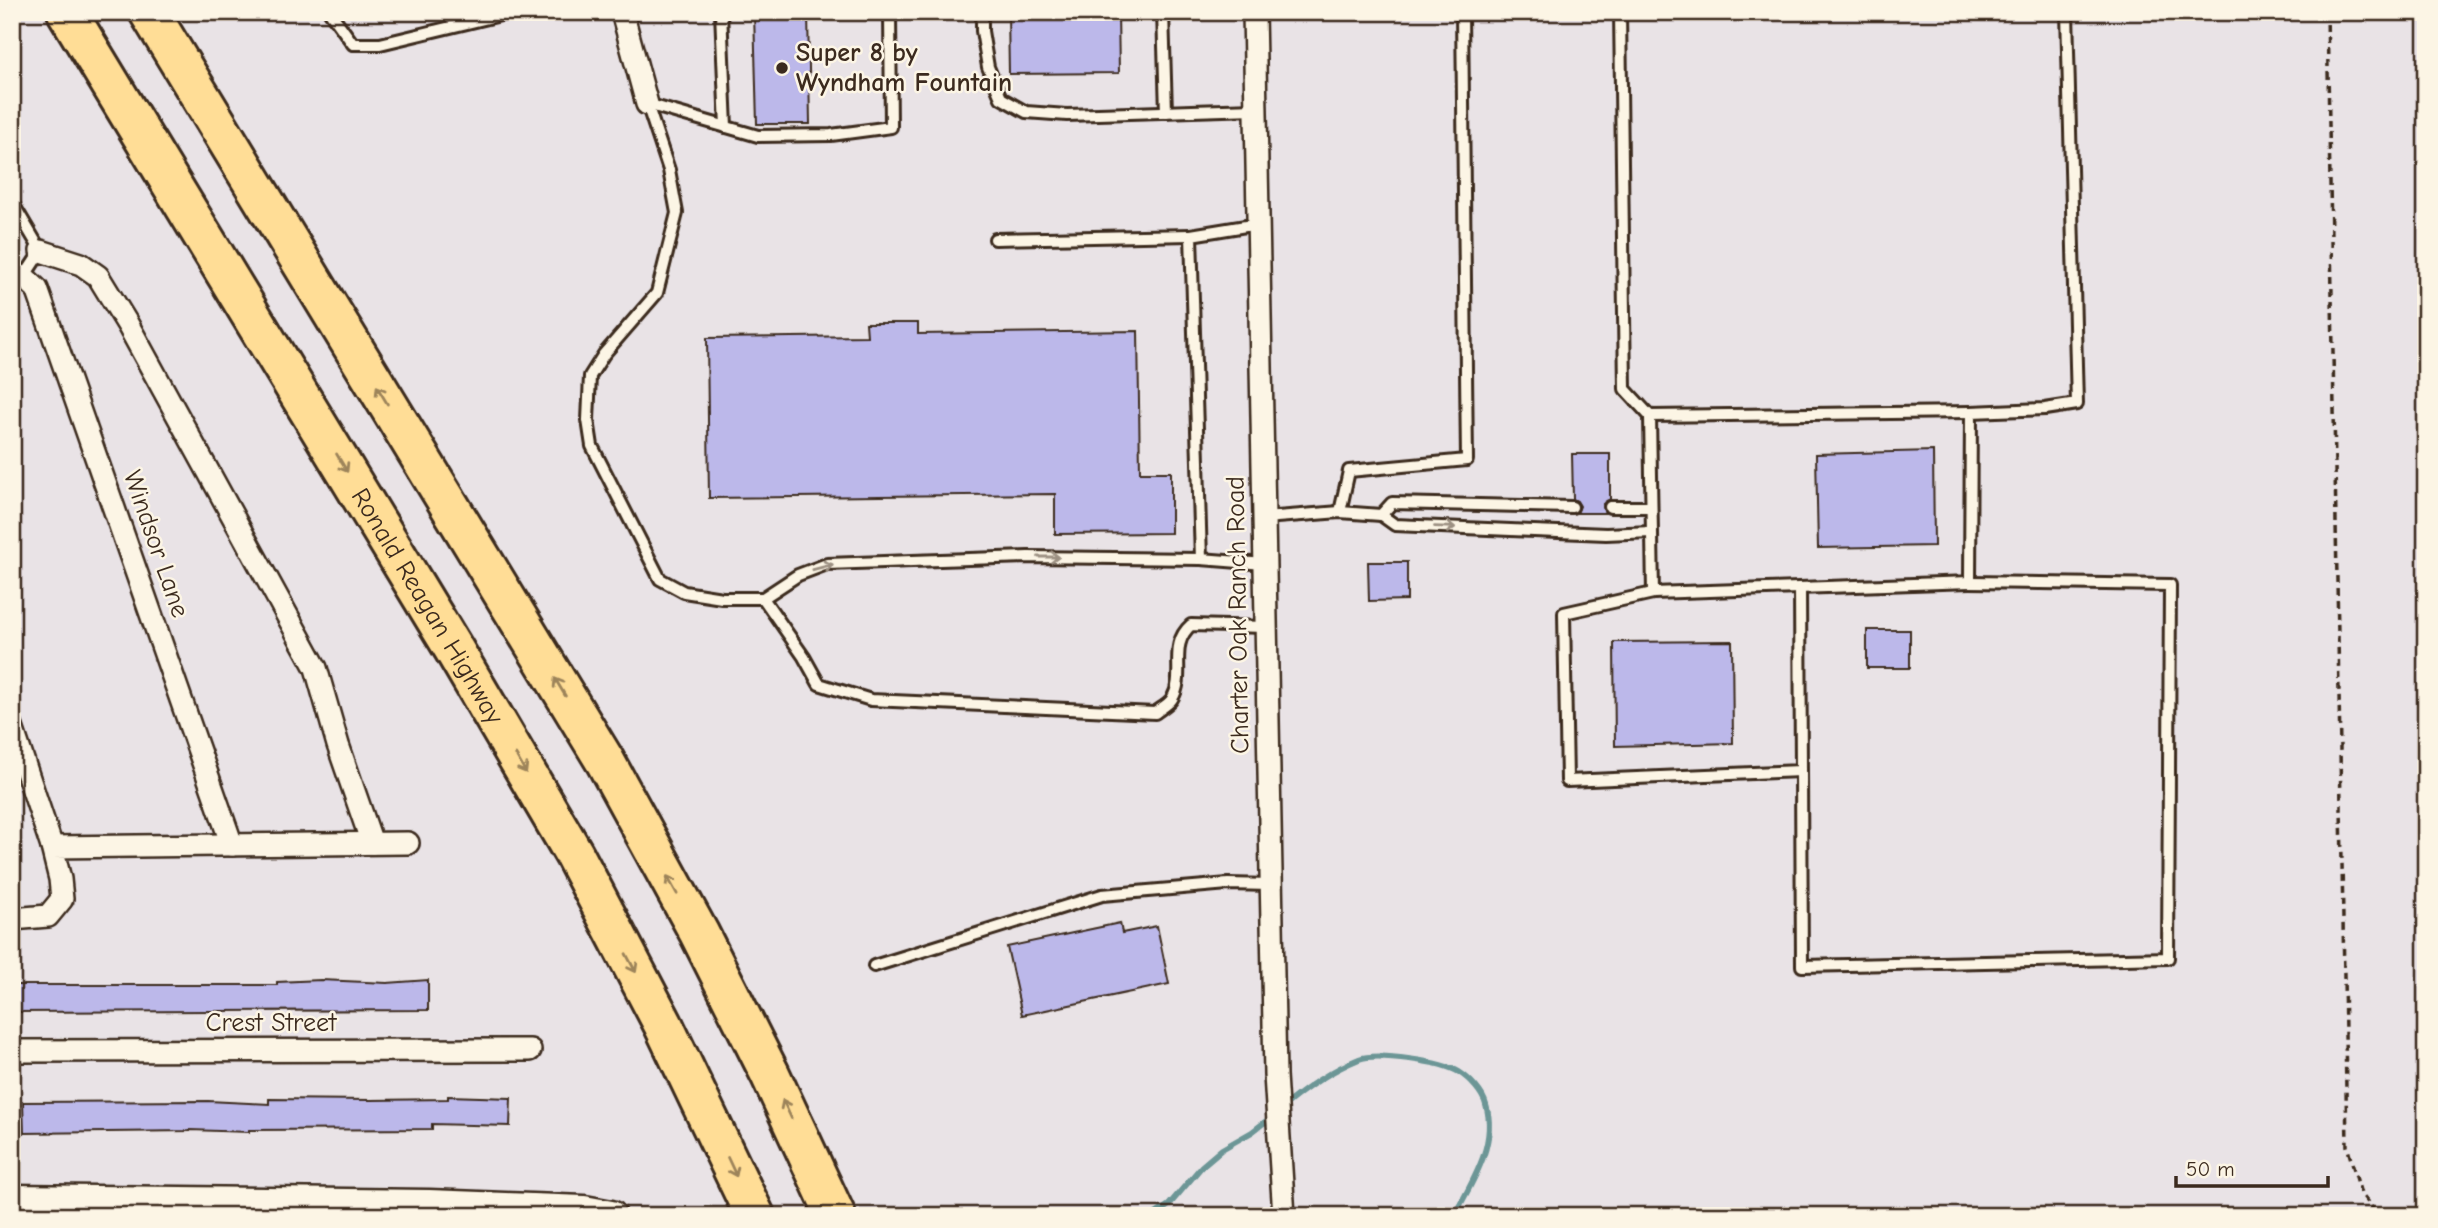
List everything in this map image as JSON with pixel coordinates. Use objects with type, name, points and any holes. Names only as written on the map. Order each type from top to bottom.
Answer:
[{"type":"highway","points":[[45,12],[306,405]]},
{"type":"highway","name":"Ronald Reagan Highway","points":[[67,12],[453,648],[574,854],[663,1024],[755,1216]]},
{"type":"highway","points":[[149,12],[605,761],[717,968],[836,1216]]},
{"type":"highway","points":[[180,12],[232,115],[276,219]]},
{"type":"street","points":[[622,12],[647,104]]},
{"type":"street","name":"Charter Oak Ranch Road","points":[[1254,12],[1275,1075],[1284,1216]]},
{"type":"street","points":[[40,251],[81,264],[99,276],[192,439],[316,668],[338,745],[372,843]]},
{"type":"street","name":"Windsor Lane","points":[[18,275],[37,289],[232,845]]},
{"type":"street","points":[[12,727],[52,847],[62,900],[48,916],[12,919]]},
{"type":"street","points":[[52,847],[408,842]]},
{"type":"street","name":"Crest Street","points":[[12,1051],[530,1050]]},
{"type":"street","points":[[12,1200],[75,1208],[429,1205],[584,1211],[611,1216]]},
{"type":"lane","points":[[330,12],[353,44],[380,44],[513,12]]},
{"type":"lane","points":[[721,12],[726,127]]},
{"type":"lane","points":[[647,104],[758,136],[831,135],[891,127],[890,12]]},
{"type":"lane","points":[[982,12],[988,67],[1001,98],[1026,112],[1067,116],[1255,109]]},
{"type":"lane","points":[[1164,12],[1166,112]]},
{"type":"lane","points":[[1340,512],[1349,471],[1467,460],[1462,12]]},
{"type":"lane","points":[[1620,12],[1625,389],[1650,416],[1653,593]]},
{"type":"lane","points":[[1650,416],[2045,410],[2077,404],[2067,12]]},
{"type":"lane","points":[[647,104],[669,170],[677,214],[657,293],[604,354],[590,376],[587,420],[592,446],[660,579],[684,592],[722,598],[763,598],[798,575],[827,564],[1028,557],[1200,559],[1265,564]]},
{"type":"lane","points":[[12,202],[31,231],[40,251],[18,275]]},
{"type":"lane","points":[[995,239],[1191,234],[1258,224]]},
{"type":"lane","points":[[1191,234],[1200,559]]},
{"type":"lane","points":[[1970,582],[1971,412]]},
{"type":"lane","points":[[1381,515],[1392,503],[1572,507]]},
{"type":"lane","points":[[1610,508],[1651,507]]},
{"type":"lane","points":[[1264,518],[1340,512],[1381,515],[1395,526],[1606,534],[1651,532]]},
{"type":"lane","points":[[1800,588],[1801,771],[1801,966],[2168,958],[2170,586],[1970,582],[1653,593],[1564,613],[1567,782],[1801,771]]},
{"type":"lane","points":[[763,598],[804,657],[819,684],[871,700],[1154,713],[1172,700],[1178,679],[1181,634],[1191,625],[1266,627]]},
{"type":"lane","points":[[874,966],[1102,895],[1228,884],[1272,885]]},
{"type":"path","points":[[2327,12],[2347,1146],[2361,1195],[2379,1216]]},
{"type":"building","name":"Super 8 by Wyndham Fountain","points":[[754,12],[808,12],[810,124],[757,124]]},
{"type":"building","points":[[1008,12],[1118,12],[1119,73],[1009,74]]},
{"type":"building","points":[[866,323],[918,323],[918,334],[1138,331],[1140,472],[1171,472],[1171,533],[1055,534],[1055,494],[709,498],[707,338],[867,336]]},
{"type":"building","points":[[1933,451],[1934,546],[1818,548],[1816,454]]},
{"type":"building","points":[[1572,454],[1610,454],[1610,499],[1603,504],[1605,513],[1577,513],[1580,506],[1573,499]]},
{"type":"building","points":[[1368,562],[1407,562],[1407,600],[1369,601]]},
{"type":"building","points":[[1867,630],[1910,630],[1910,668],[1867,668]]},
{"type":"building","points":[[1732,641],[1733,743],[1615,746],[1614,642]]},
{"type":"building","points":[[1120,923],[1122,933],[1157,926],[1169,984],[1022,1015],[1007,947]]},
{"type":"building","points":[[321,980],[387,983],[428,980],[428,1010],[12,1012],[12,985],[277,985],[277,982]]},
{"type":"building","points":[[448,1096],[511,1098],[510,1126],[432,1124],[432,1129],[24,1133],[23,1102],[208,1101],[269,1104],[269,1099],[448,1099]]},
{"type":"waterway","points":[[1282,1108],[1329,1074],[1368,1057],[1410,1059],[1459,1072],[1482,1096],[1489,1120],[1486,1149],[1481,1163],[1454,1216]]},
{"type":"waterway","points":[[1153,1216],[1169,1205],[1202,1166],[1222,1149],[1252,1132],[1274,1115]]},
{"type":"place","name":"Super 8 by Wyndham Fountain","points":[[782,68]]}]
